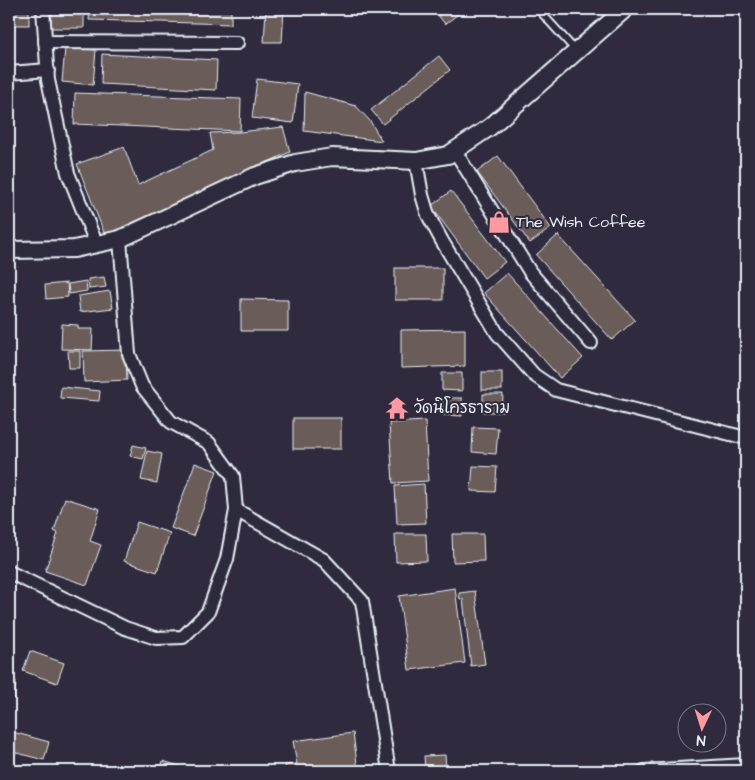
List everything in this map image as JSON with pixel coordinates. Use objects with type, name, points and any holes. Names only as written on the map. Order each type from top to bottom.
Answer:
[{"type":"street","points":[[42,9],[48,80],[68,173],[96,243]]},
{"type":"street","points":[[9,250],[74,249],[120,239],[255,176],[295,163],[332,158],[416,161],[448,155],[490,127],[625,9]]},
{"type":"street","points":[[46,42],[237,43]]},
{"type":"street","points":[[9,73],[48,70]]},
{"type":"street","points":[[455,150],[530,272],[591,343]]},
{"type":"street","points":[[416,161],[422,195],[428,214],[442,241],[497,333],[534,375],[556,390],[746,438]]},
{"type":"street","points":[[9,572],[125,628],[156,638],[182,637],[208,612],[227,559],[236,510],[233,476],[209,443],[171,422],[142,386],[128,354],[120,239]]},
{"type":"street","points":[[236,510],[324,560],[362,601],[389,771]]},
{"type":"street","points":[[644,771],[746,765]]},
{"type":"lane","points":[[538,9],[577,52]]},
{"type":"building","points":[[9,9],[29,9],[29,25],[9,25]]},
{"type":"building","points":[[52,9],[84,9],[84,28],[51,28]]},
{"type":"building","points":[[90,9],[231,9],[231,24],[89,20]]},
{"type":"building","points":[[266,9],[284,9],[282,42],[264,42]]},
{"type":"building","points":[[433,9],[465,9],[445,24]]},
{"type":"building","points":[[65,48],[96,50],[93,85],[62,82]]},
{"type":"building","points":[[102,54],[217,60],[216,90],[101,84]]},
{"type":"building","points":[[439,56],[450,70],[383,124],[371,110]]},
{"type":"building","points":[[257,79],[298,84],[293,123],[252,118]]},
{"type":"building","points":[[305,92],[356,106],[370,121],[382,141],[304,131]]},
{"type":"building","points":[[75,93],[241,99],[240,131],[74,124]]},
{"type":"building","points":[[283,127],[290,152],[105,235],[77,164],[124,147],[138,185],[213,150],[210,133]]},
{"type":"building","points":[[498,156],[551,228],[530,243],[477,172]]},
{"type":"building","points":[[451,191],[505,262],[484,278],[431,206]]},
{"type":"building","points":[[558,235],[635,320],[612,340],[536,255]]},
{"type":"building","points":[[395,268],[443,268],[443,300],[395,300]]},
{"type":"building","points":[[507,273],[583,358],[560,378],[484,293]]},
{"type":"building","points":[[104,277],[106,287],[89,289],[88,279]]},
{"type":"building","points":[[86,281],[87,291],[69,294],[68,284]]},
{"type":"building","points":[[67,283],[68,297],[46,299],[45,285]]},
{"type":"building","points":[[110,291],[113,308],[80,312],[78,296]]},
{"type":"building","points":[[241,299],[288,300],[288,331],[241,331]]},
{"type":"building","points":[[62,324],[78,325],[78,329],[93,329],[92,350],[61,349]]},
{"type":"building","points":[[465,329],[465,366],[401,368],[401,330]]},
{"type":"building","points":[[126,350],[127,380],[84,382],[83,351]]},
{"type":"building","points":[[68,351],[80,351],[80,368],[69,368]]},
{"type":"building","points":[[482,372],[502,372],[502,390],[482,390]]},
{"type":"building","points":[[442,373],[462,373],[462,391],[442,390]]},
{"type":"building","points":[[61,387],[100,391],[99,401],[60,398]]},
{"type":"building","points":[[483,394],[503,394],[502,412],[483,412]]},
{"type":"building","points":[[443,398],[462,398],[462,416],[443,415]]},
{"type":"building","points":[[293,418],[341,418],[341,449],[293,449]]},
{"type":"building","points":[[425,421],[428,481],[393,483],[389,423]]},
{"type":"building","points":[[473,427],[498,428],[496,454],[472,452]]},
{"type":"building","points":[[133,445],[146,448],[143,459],[130,456]]},
{"type":"building","points":[[147,451],[162,454],[157,483],[141,480]]},
{"type":"building","points":[[195,463],[217,471],[193,536],[171,528]]},
{"type":"building","points":[[473,466],[497,467],[495,492],[471,491]]},
{"type":"building","points":[[424,484],[426,523],[397,524],[395,486]]},
{"type":"building","points":[[65,498],[100,509],[90,541],[101,545],[87,585],[45,571],[58,533],[54,531]]},
{"type":"building","points":[[137,522],[170,533],[157,572],[124,561]]},
{"type":"building","points":[[395,534],[426,534],[427,561],[396,562]]},
{"type":"building","points":[[452,534],[483,534],[484,561],[453,562]]},
{"type":"building","points":[[455,588],[465,663],[409,670],[399,596]]},
{"type":"building","points":[[475,591],[485,664],[471,666],[463,599],[460,599],[459,593]]},
{"type":"building","points":[[30,651],[64,663],[57,683],[23,671]]},
{"type":"building","points":[[9,680],[16,681],[14,699],[9,698]]},
{"type":"building","points":[[9,731],[49,742],[44,760],[9,751]]},
{"type":"building","points":[[353,733],[358,771],[286,771],[285,765],[297,764],[293,741]]},
{"type":"building","points":[[445,755],[446,769],[425,770],[424,756]]},
{"type":"building","points":[[163,761],[195,771],[160,771]]},
{"type":"place","name":"The Wish Coffee","points":[[499,222]]},
{"type":"place","name":"วัดนิโครธาราม","points":[[397,408]]}]
